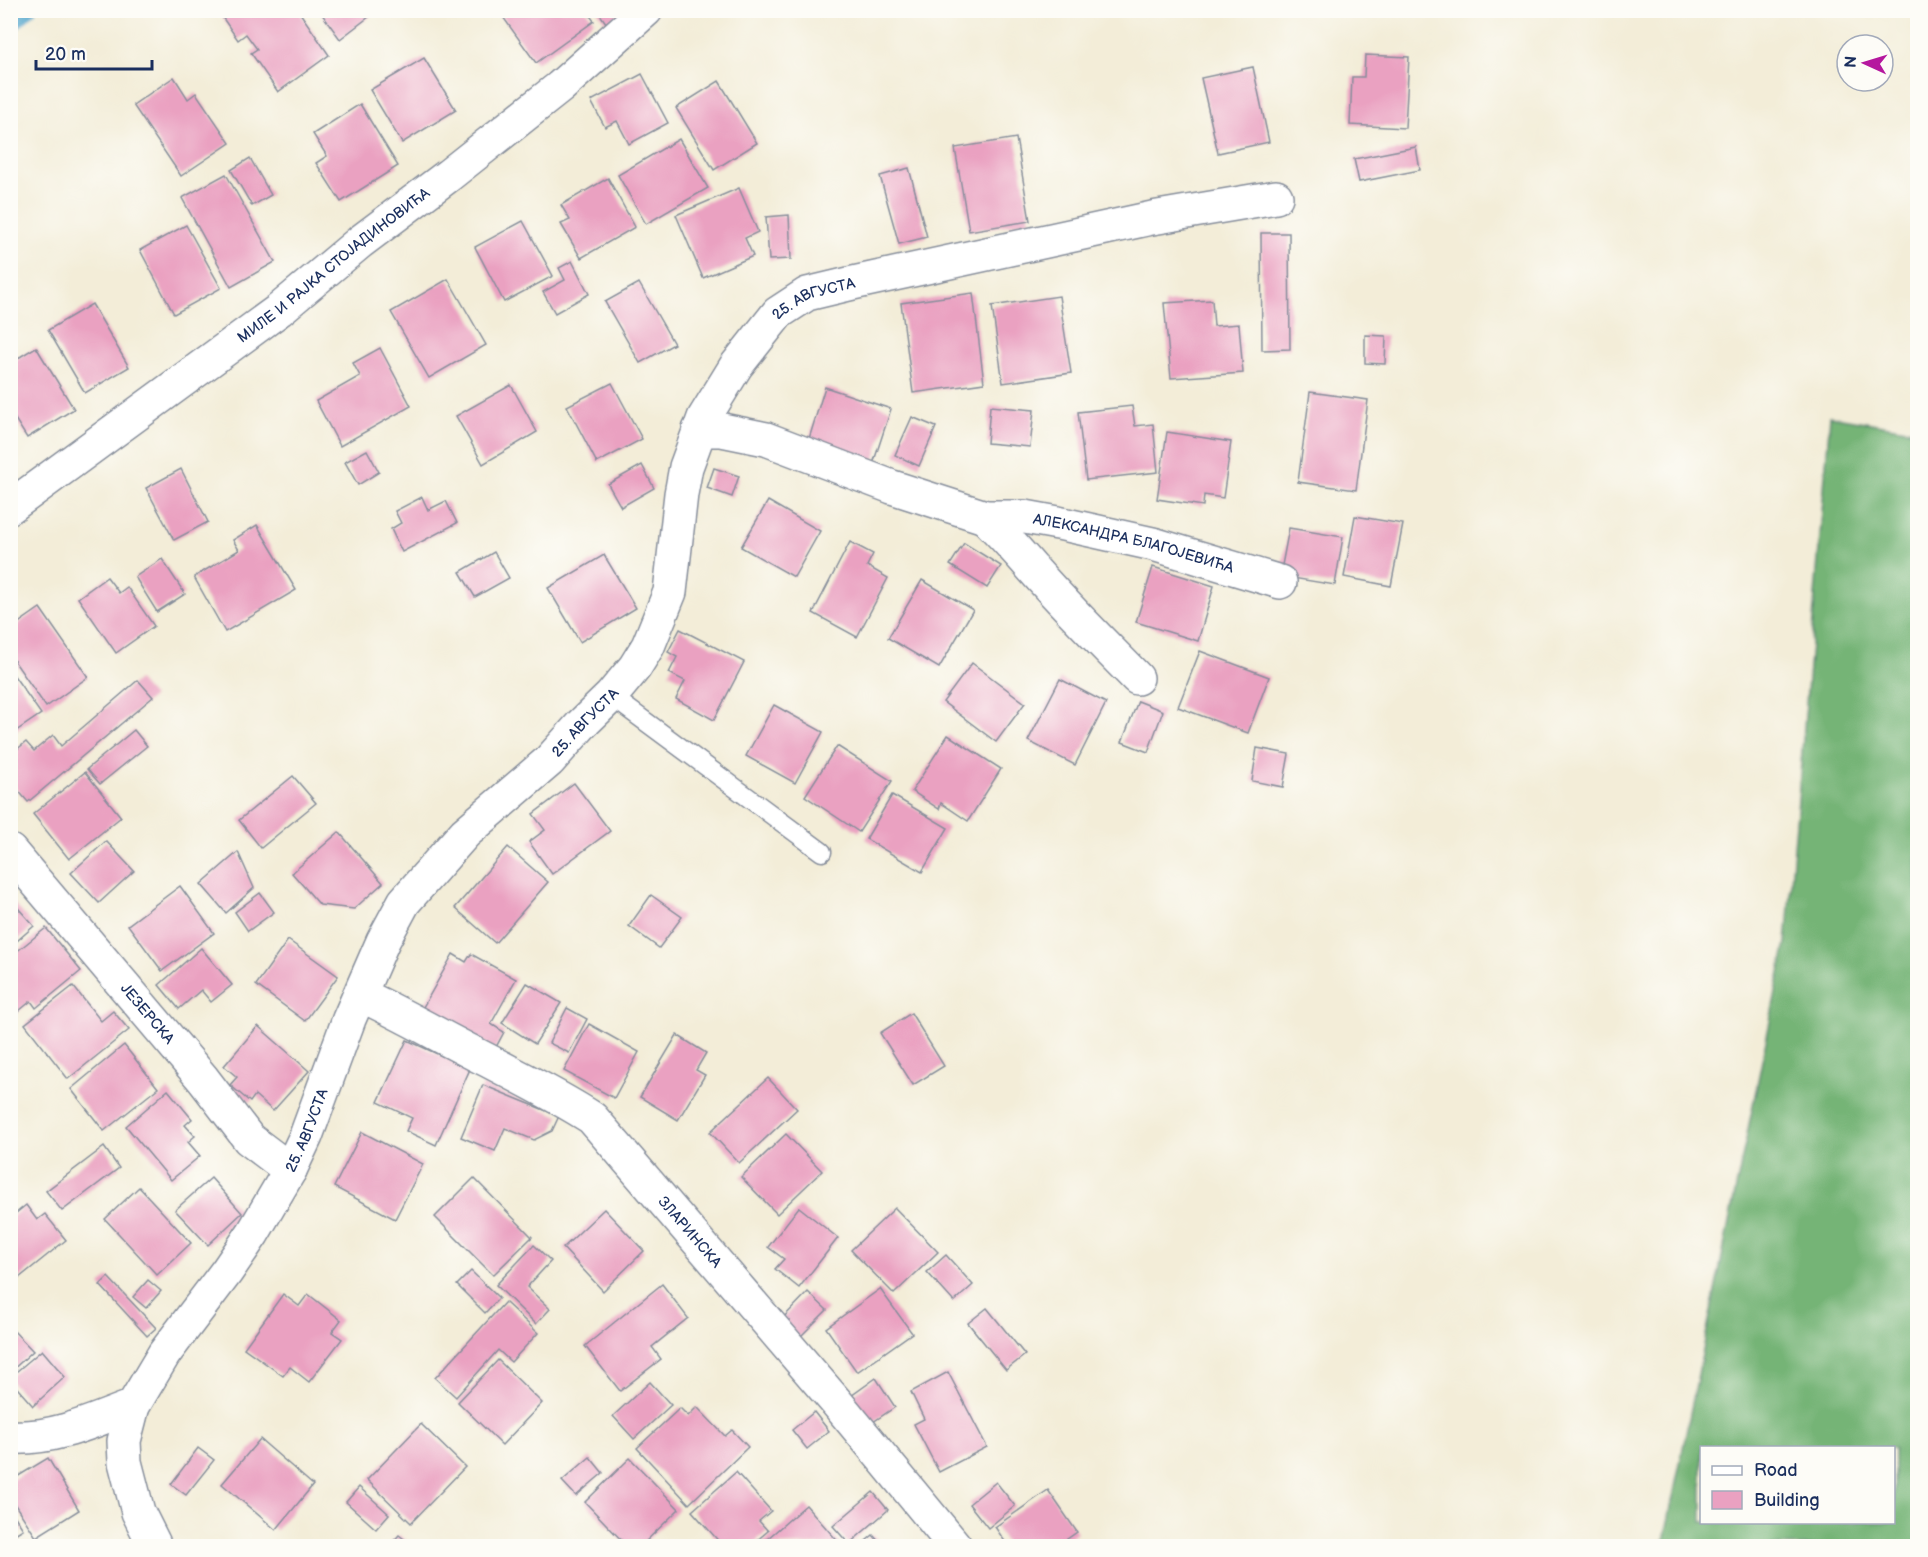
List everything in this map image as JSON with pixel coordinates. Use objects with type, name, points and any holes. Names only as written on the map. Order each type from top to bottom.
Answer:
[{"type":"street","name":"МИЛЕ И РАЈКА СТОЈАДИНОВИЋА","points":[[10,507],[279,310],[360,242],[560,87],[646,10]]},
{"type":"street","name":"25. АВГУСТА","points":[[153,1546],[138,1512],[125,1461],[124,1441],[133,1406],[164,1354],[253,1233],[290,1170],[326,1086],[349,1019],[383,941],[404,902],[465,833],[549,761],[611,696],[635,667],[648,646],[670,592],[681,494],[686,467],[699,430],[724,383],[778,313],[807,294],[962,258],[1152,218],[1276,197]]},
{"type":"street","name":"АЛЕКСАНДРА БЛАГОЈЕВИЋА","points":[[699,430],[722,430],[766,439],[892,487],[985,517],[1025,517],[1153,544],[1280,582]]},
{"type":"street","name":"АЛЕКСАНДРА БЛАГОЈЕВИЋА","points":[[985,517],[1014,545],[1086,626],[1137,678]]},
{"type":"street","name":"ЈЕЗЕРСКА","points":[[10,851],[202,1079],[249,1139],[290,1170]]},
{"type":"street","name":"ЗЛАРИНСКА","points":[[361,995],[411,1018],[564,1100],[592,1118],[822,1386],[955,1546]]},
{"type":"street","points":[[10,1437],[40,1436],[75,1429],[133,1406]]},
{"type":"lane","points":[[611,696],[822,852]]},
{"type":"green space","points":[[1830,416],[1917,431],[1917,1546],[1663,1546],[1786,943]]},
{"type":"building","points":[[224,10],[298,10],[329,55],[278,92],[251,53],[257,49],[246,34],[238,40],[220,14]]},
{"type":"building","points":[[319,10],[378,10],[340,39]]},
{"type":"building","points":[[498,10],[586,10],[594,21],[536,63]]},
{"type":"building","points":[[597,10],[623,10],[606,23]]},
{"type":"building","points":[[1365,55],[1409,57],[1405,128],[1350,125],[1352,77],[1364,77]]},
{"type":"building","points":[[424,58],[456,110],[402,143],[370,90]]},
{"type":"building","points":[[1253,67],[1269,142],[1218,153],[1201,78]]},
{"type":"building","points":[[642,74],[668,123],[629,144],[617,121],[605,127],[591,101]]},
{"type":"building","points":[[174,77],[188,99],[196,93],[230,143],[181,176],[133,105]]},
{"type":"building","points":[[719,81],[757,143],[714,170],[676,108]]},
{"type":"building","points":[[360,104],[398,166],[341,202],[316,163],[327,156],[313,134]]},
{"type":"building","points":[[1016,138],[1030,221],[969,231],[955,148]]},
{"type":"building","points":[[679,139],[708,188],[646,224],[618,175]]},
{"type":"building","points":[[1416,147],[1420,170],[1359,182],[1354,159]]},
{"type":"building","points":[[250,158],[271,195],[252,206],[231,170]]},
{"type":"building","points":[[909,168],[927,237],[899,244],[880,176]]},
{"type":"building","points":[[226,174],[275,262],[231,287],[182,198]]},
{"type":"building","points":[[608,178],[635,227],[581,258],[561,224],[570,220],[561,205]]},
{"type":"building","points":[[739,188],[758,232],[745,238],[753,256],[703,278],[676,215]]},
{"type":"building","points":[[789,215],[791,259],[769,260],[766,217]]},
{"type":"building","points":[[523,221],[553,276],[504,302],[475,247]]},
{"type":"building","points":[[186,225],[221,288],[174,314],[140,250]]},
{"type":"building","points":[[1261,233],[1289,233],[1290,349],[1262,350]]},
{"type":"building","points":[[572,261],[589,294],[555,313],[543,292],[565,280],[559,268]]},
{"type":"building","points":[[448,279],[486,345],[429,378],[391,312]]},
{"type":"building","points":[[639,283],[674,344],[640,363],[605,302]]},
{"type":"building","points":[[973,293],[984,383],[913,393],[901,303]]},
{"type":"building","points":[[1059,296],[1071,373],[1003,383],[992,306]]},
{"type":"building","points":[[1212,300],[1214,326],[1239,324],[1243,373],[1171,378],[1164,303]]},
{"type":"building","points":[[92,304],[129,367],[85,393],[48,330]]},
{"type":"building","points":[[1365,335],[1386,336],[1385,364],[1365,363]]},
{"type":"building","points":[[36,347],[74,409],[27,438],[10,411],[10,363]]},
{"type":"building","points":[[380,348],[411,406],[340,446],[316,401],[360,376],[353,363]]},
{"type":"building","points":[[612,383],[642,439],[597,463],[567,406]]},
{"type":"building","points":[[511,385],[537,432],[483,464],[456,416]]},
{"type":"building","points":[[825,387],[891,409],[873,464],[808,442]]},
{"type":"building","points":[[1310,392],[1368,400],[1356,490],[1298,482]]},
{"type":"building","points":[[990,406],[1034,410],[1030,447],[987,443]]},
{"type":"building","points":[[1132,406],[1135,426],[1153,424],[1158,472],[1086,480],[1078,412]]},
{"type":"building","points":[[912,417],[936,427],[919,466],[895,455]]},
{"type":"building","points":[[1167,432],[1231,442],[1223,498],[1204,495],[1203,506],[1157,499]]},
{"type":"building","points":[[367,450],[379,472],[358,485],[345,462]]},
{"type":"building","points":[[642,465],[654,488],[621,507],[608,484]]},
{"type":"building","points":[[714,468],[739,476],[732,497],[707,488]]},
{"type":"building","points":[[181,469],[208,522],[174,540],[146,488]]},
{"type":"building","points":[[422,497],[428,510],[446,501],[457,523],[402,552],[391,529],[401,523],[395,511]]},
{"type":"building","points":[[768,501],[820,531],[794,577],[741,547]]},
{"type":"building","points":[[1355,516],[1403,524],[1391,586],[1344,577]]},
{"type":"building","points":[[257,525],[296,590],[225,632],[194,577],[239,550],[233,540]]},
{"type":"building","points":[[1289,528],[1343,537],[1335,585],[1280,576]]},
{"type":"building","points":[[850,542],[873,554],[867,566],[888,578],[857,637],[813,613]]},
{"type":"building","points":[[964,543],[1001,566],[987,588],[950,565]]},
{"type":"building","points":[[494,552],[509,578],[475,597],[460,572]]},
{"type":"building","points":[[604,555],[636,608],[580,642],[548,588]]},
{"type":"building","points":[[162,559],[185,594],[157,612],[135,577]]},
{"type":"building","points":[[1153,567],[1214,586],[1198,641],[1136,622]]},
{"type":"building","points":[[107,577],[119,593],[127,587],[154,626],[116,653],[78,598]]},
{"type":"building","points":[[922,580],[973,610],[939,668],[888,638]]},
{"type":"building","points":[[40,608],[88,677],[46,707],[10,655],[10,629]]},
{"type":"building","points":[[680,629],[744,662],[714,720],[676,699],[685,681],[669,673],[677,657],[668,652]]},
{"type":"building","points":[[1200,651],[1269,677],[1248,733],[1178,707]]},
{"type":"building","points":[[972,663],[1025,703],[996,742],[943,702]]},
{"type":"building","points":[[10,670],[41,714],[10,735]]},
{"type":"building","points":[[1060,679],[1106,703],[1075,765],[1028,741]]},
{"type":"building","points":[[138,680],[153,697],[28,802],[10,781],[10,755],[26,742],[34,751],[53,735],[61,746]]},
{"type":"building","points":[[1138,701],[1163,711],[1148,752],[1122,742]]},
{"type":"building","points":[[774,705],[823,732],[795,783],[746,756]]},
{"type":"building","points":[[134,730],[147,746],[100,784],[87,769]]},
{"type":"building","points":[[948,735],[1001,769],[968,821],[941,803],[939,809],[912,791]]},
{"type":"building","points":[[837,746],[892,781],[859,832],[805,796]]},
{"type":"building","points":[[1257,748],[1289,754],[1283,787],[1252,781]]},
{"type":"building","points":[[85,772],[121,817],[69,859],[33,814]]},
{"type":"building","points":[[293,776],[316,803],[261,848],[239,820]]},
{"type":"building","points":[[574,783],[610,831],[552,874],[529,842],[545,830],[533,814]]},
{"type":"building","points":[[892,795],[948,828],[922,872],[866,839]]},
{"type":"building","points":[[339,832],[383,883],[354,909],[320,905],[292,873]]},
{"type":"building","points":[[106,841],[134,871],[99,903],[71,873]]},
{"type":"building","points":[[508,847],[548,882],[495,943],[455,908]]},
{"type":"building","points":[[238,852],[254,888],[226,913],[201,884]]},
{"type":"building","points":[[180,886],[214,933],[162,971],[128,925]]},
{"type":"building","points":[[260,893],[274,912],[248,931],[235,912]]},
{"type":"building","points":[[651,895],[682,917],[659,948],[629,926]]},
{"type":"building","points":[[10,899],[34,926],[10,947]]},
{"type":"building","points":[[46,928],[81,971],[36,1008],[31,1001],[14,1015],[10,1011],[10,957]]},
{"type":"building","points":[[288,940],[338,976],[305,1021],[256,985]]},
{"type":"building","points":[[201,948],[232,985],[211,1002],[201,990],[179,1009],[159,985]]},
{"type":"building","points":[[453,954],[466,962],[471,954],[516,979],[491,1024],[504,1032],[495,1049],[422,1009]]},
{"type":"building","points":[[527,983],[561,1003],[535,1044],[502,1023]]},
{"type":"building","points":[[73,986],[101,1021],[113,1011],[129,1030],[68,1079],[25,1024]]},
{"type":"building","points":[[567,1008],[587,1019],[569,1053],[549,1043]]},
{"type":"building","points":[[911,1013],[944,1066],[913,1085],[880,1033]]},
{"type":"building","points":[[589,1024],[639,1052],[614,1098],[564,1071]]},
{"type":"building","points":[[258,1026],[309,1071],[273,1111],[255,1095],[250,1102],[230,1085],[237,1077],[224,1066]]},
{"type":"building","points":[[677,1035],[706,1053],[696,1070],[705,1075],[678,1120],[640,1097]]},
{"type":"building","points":[[407,1040],[470,1069],[436,1145],[406,1131],[412,1118],[378,1102]]},
{"type":"building","points":[[124,1045],[158,1088],[104,1131],[71,1089]]},
{"type":"building","points":[[768,1078],[797,1109],[739,1163],[710,1132]]},
{"type":"building","points":[[483,1085],[559,1116],[552,1131],[534,1140],[505,1128],[495,1151],[461,1137]]},
{"type":"building","points":[[168,1090],[192,1119],[185,1125],[195,1136],[188,1142],[200,1156],[171,1180],[126,1126]]},
{"type":"building","points":[[362,1132],[423,1164],[395,1219],[334,1187]]},
{"type":"building","points":[[786,1134],[822,1171],[777,1214],[741,1177]]},
{"type":"building","points":[[104,1147],[119,1168],[62,1211],[46,1191]]},
{"type":"building","points":[[211,1178],[242,1213],[208,1245],[175,1210]]},
{"type":"building","points":[[474,1178],[532,1237],[493,1275],[435,1217]]},
{"type":"building","points":[[139,1187],[191,1243],[157,1275],[105,1219]]},
{"type":"building","points":[[26,1205],[37,1220],[45,1214],[66,1240],[14,1282],[10,1277],[10,1218]]},
{"type":"building","points":[[799,1207],[838,1238],[799,1288],[775,1269],[784,1259],[768,1247]]},
{"type":"building","points":[[895,1208],[938,1252],[894,1294],[851,1250]]},
{"type":"building","points":[[604,1209],[644,1251],[603,1291],[563,1248]]},
{"type":"building","points":[[534,1245],[551,1261],[527,1287],[550,1309],[536,1324],[496,1285]]},
{"type":"building","points":[[946,1255],[973,1285],[954,1302],[927,1272]]},
{"type":"building","points":[[471,1271],[499,1298],[485,1313],[457,1285]]},
{"type":"building","points":[[108,1277],[156,1328],[147,1336],[100,1285]]},
{"type":"building","points":[[148,1280],[161,1291],[146,1308],[133,1297]]},
{"type":"building","points":[[662,1284],[688,1318],[652,1347],[661,1359],[620,1391],[585,1346]]},
{"type":"building","points":[[880,1289],[912,1333],[857,1372],[826,1328]]},
{"type":"building","points":[[808,1292],[827,1310],[799,1338],[781,1320]]},
{"type":"building","points":[[283,1294],[299,1306],[308,1294],[341,1320],[332,1332],[342,1339],[309,1382],[290,1367],[283,1376],[244,1348]]},
{"type":"building","points":[[505,1302],[538,1333],[511,1362],[498,1350],[456,1397],[435,1378]]},
{"type":"building","points":[[987,1308],[1025,1355],[1006,1370],[968,1323]]},
{"type":"building","points":[[10,1327],[33,1351],[10,1372]]},
{"type":"building","points":[[42,1350],[65,1377],[33,1406],[10,1380],[10,1377]]},
{"type":"building","points":[[498,1360],[542,1403],[502,1445],[458,1402]]},
{"type":"building","points":[[948,1372],[987,1447],[939,1472],[914,1424],[924,1419],[911,1392]]},
{"type":"building","points":[[876,1378],[895,1407],[870,1424],[851,1396]]},
{"type":"building","points":[[650,1382],[671,1405],[634,1439],[613,1416]]},
{"type":"building","points":[[697,1407],[725,1436],[732,1430],[748,1447],[689,1504],[637,1448],[680,1408],[688,1416]]},
{"type":"building","points":[[814,1412],[829,1431],[807,1449],[792,1430]]},
{"type":"building","points":[[421,1424],[465,1467],[411,1523],[367,1480]]},
{"type":"building","points":[[260,1439],[313,1485],[276,1530],[222,1484]]},
{"type":"building","points":[[198,1448],[214,1460],[186,1495],[171,1484]]},
{"type":"building","points":[[590,1457],[603,1473],[576,1496],[562,1481]]},
{"type":"building","points":[[48,1458],[79,1510],[36,1537],[10,1497],[10,1481]]},
{"type":"building","points":[[630,1458],[679,1509],[641,1546],[627,1546],[585,1502]]},
{"type":"building","points":[[736,1472],[771,1511],[759,1521],[768,1531],[750,1546],[723,1546],[692,1511]]},
{"type":"building","points":[[996,1482],[1015,1506],[988,1528],[969,1504]]},
{"type":"building","points":[[359,1487],[389,1514],[376,1529],[346,1502]]},
{"type":"building","points":[[1048,1490],[1077,1532],[1057,1546],[1008,1546],[995,1527]]},
{"type":"building","points":[[873,1492],[888,1510],[849,1544],[833,1526]]},
{"type":"building","points":[[806,1505],[841,1545],[759,1546]]},
{"type":"building","points":[[10,1509],[23,1529],[10,1537]]},
{"type":"building","points":[[399,1535],[413,1546],[389,1546]]},
{"type":"building","points":[[873,1535],[883,1546],[860,1546]]},
{"type":"waterway","points":[[10,29],[30,10]]}]
